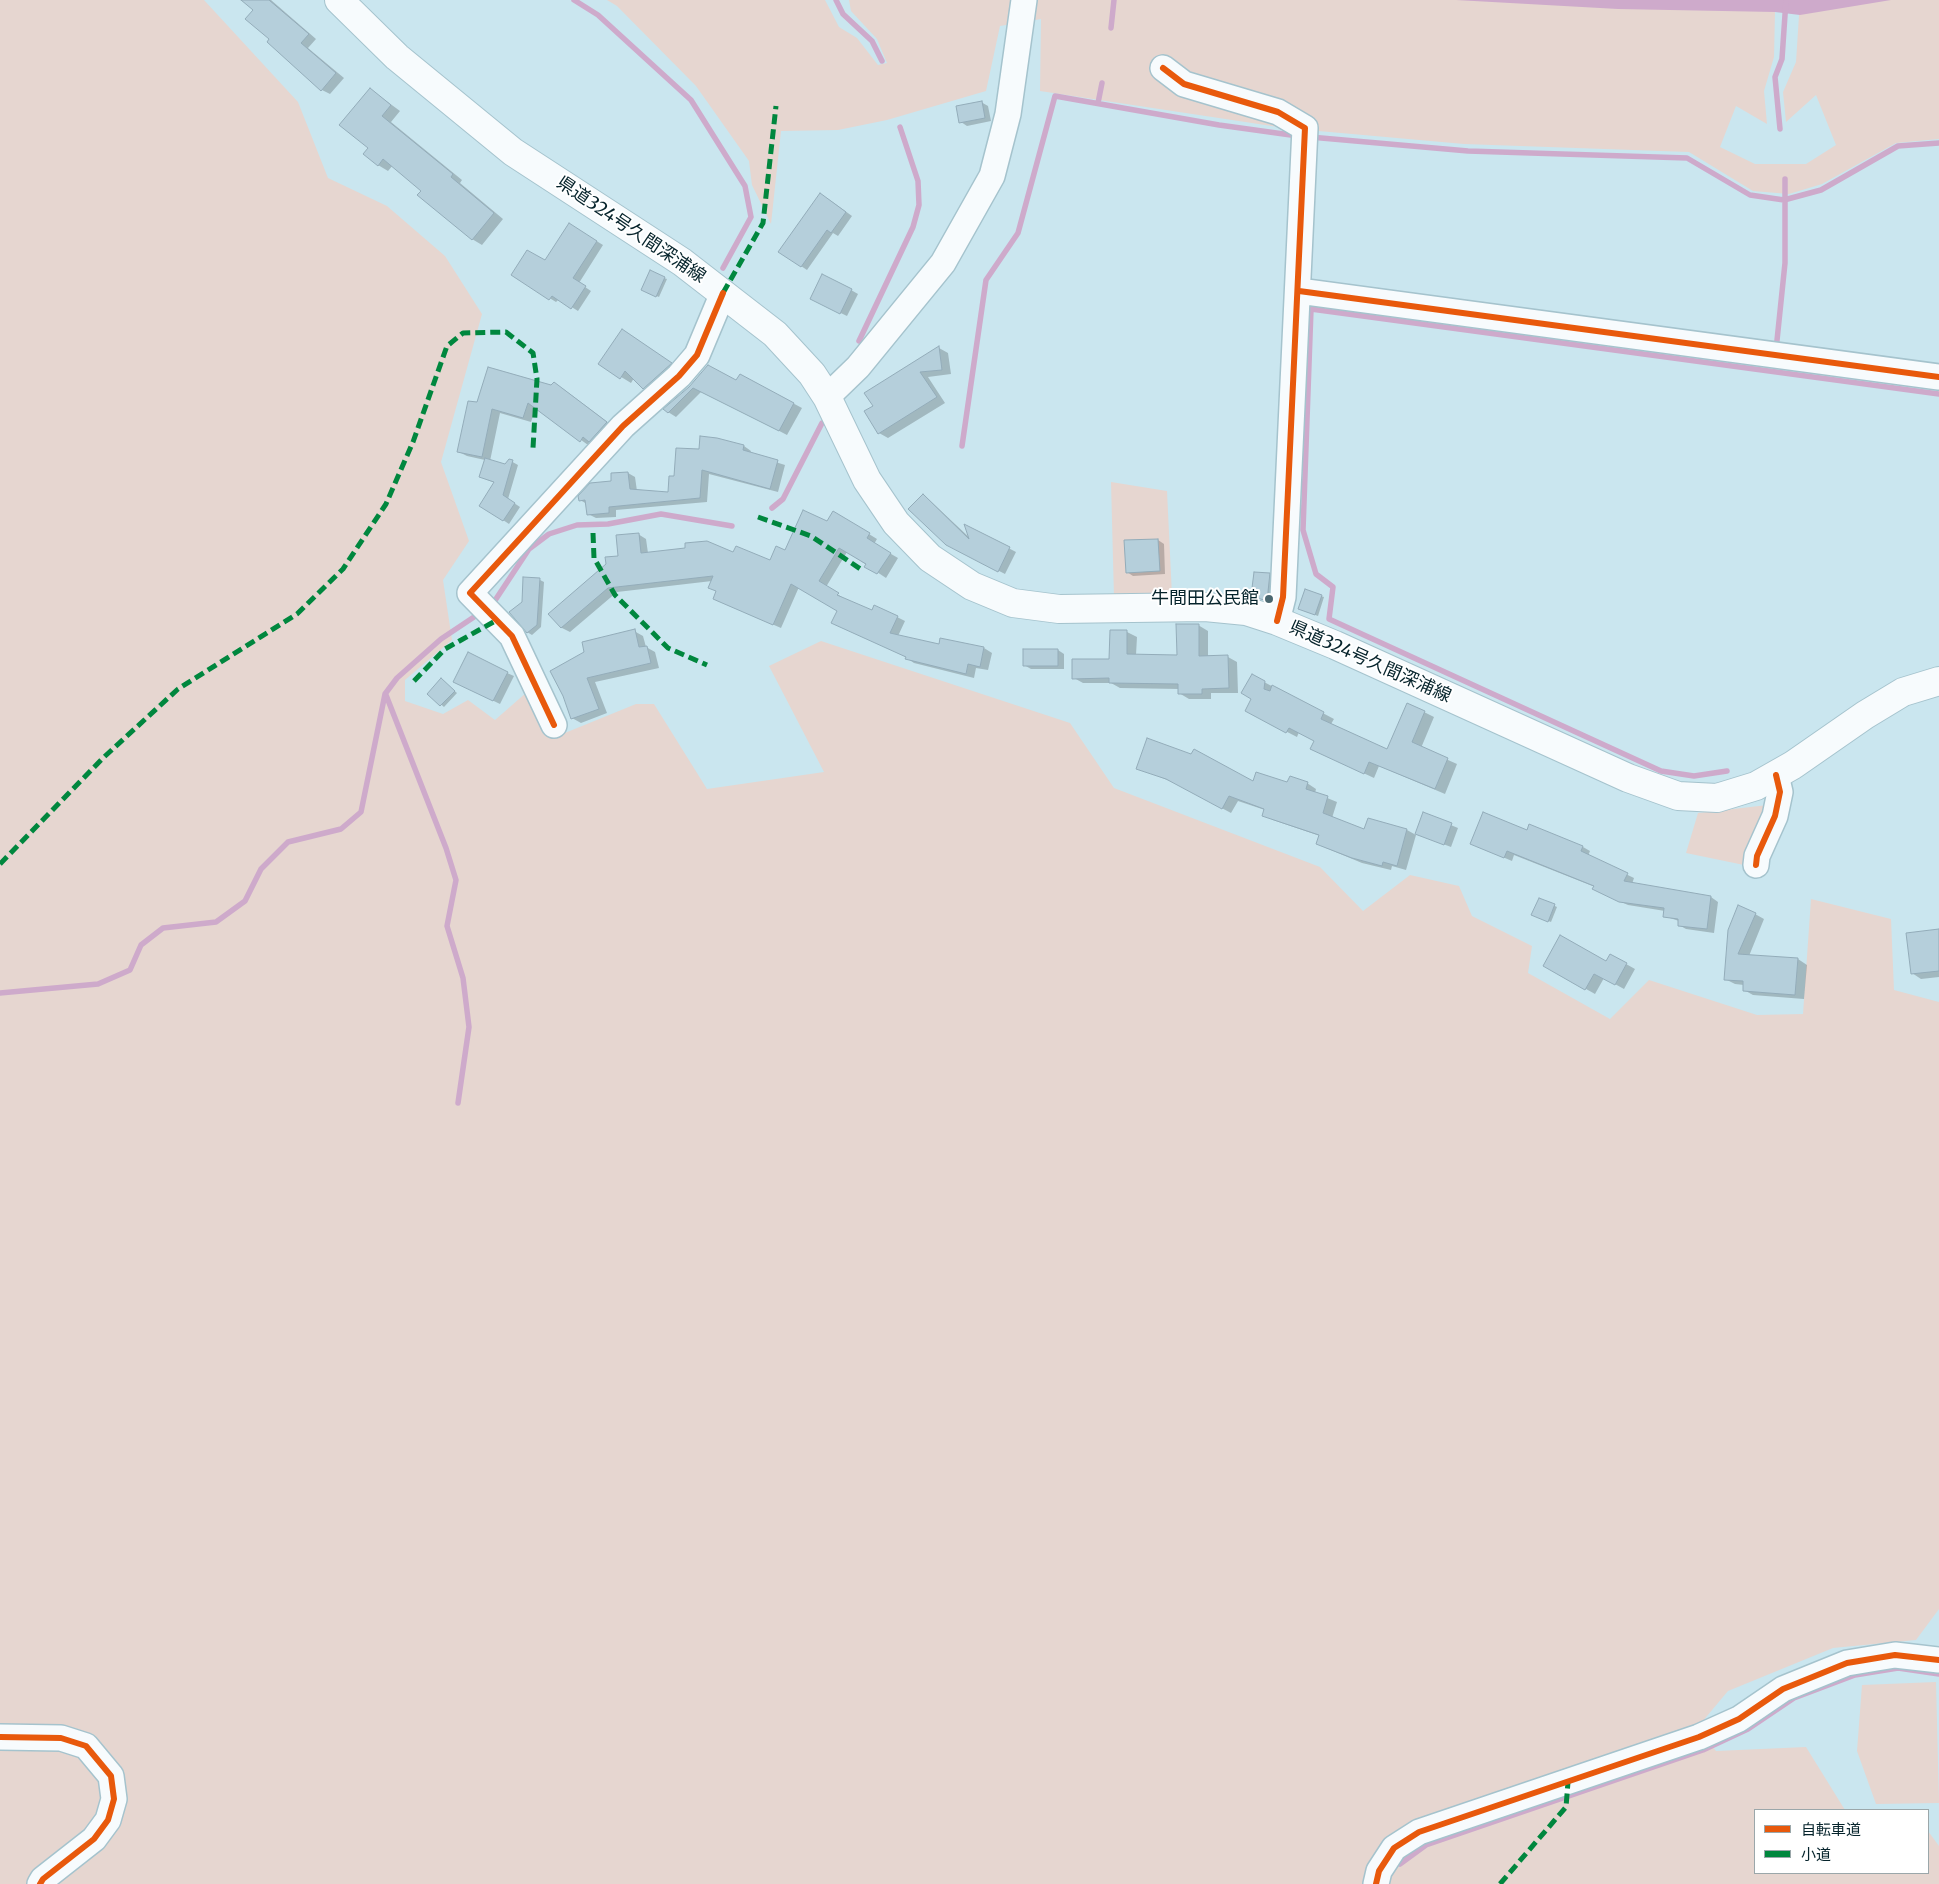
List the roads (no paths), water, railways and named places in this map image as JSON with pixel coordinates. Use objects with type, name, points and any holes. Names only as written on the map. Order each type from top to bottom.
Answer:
[{"type":"main road","name":"県道324号久間深浦線","points":[[339,0],[397,57],[513,152],[682,262],[775,334],[812,374],[827,397],[867,480],[896,523],[930,558],[972,586],[1013,603],[1060,609],[1205,607],[1246,611],[1277,621],[1628,778],[1678,796],[1717,798],[1756,786],[1776,775],[1903,692],[1939,681]]},
{"type":"street","points":[[827,397],[858,367],[943,263],[992,176],[1008,114],[1024,0]]},
{"type":"street","points":[[1163,68],[1184,84],[1278,112],[1305,128],[1299,290],[1283,596],[1277,621]]},
{"type":"street","points":[[1299,290],[1939,377]]},
{"type":"street","points":[[554,725],[512,636],[470,593],[623,426],[697,356],[723,293]]},
{"type":"street","points":[[1756,865],[1757,856],[1775,816],[1780,792],[1776,775]]},
{"type":"street","points":[[1376,1884],[1379,1871],[1394,1848],[1419,1832],[1699,1737],[1740,1719],[1783,1689],[1847,1663],[1895,1655],[1939,1660]]},
{"type":"street","points":[[0,1737],[61,1738],[86,1746],[111,1776],[114,1799],[108,1820],[94,1840],[43,1879],[40,1884]]},
{"type":"waterway","points":[[574,0],[598,15],[691,100],[745,186],[751,217],[723,268]]},
{"type":"waterway","points":[[836,0],[843,14],[872,41],[882,61]]},
{"type":"waterway","points":[[1111,28],[1114,0]]},
{"type":"waterway","points":[[1780,129],[1775,77],[1782,59],[1786,0]]},
{"type":"waterway","points":[[1098,103],[1102,83]]},
{"type":"waterway","points":[[962,446],[986,280],[1018,233],[1055,96],[1219,125],[1298,136]]},
{"type":"waterway","points":[[859,341],[913,227],[919,205],[918,181],[900,127]]},
{"type":"waterway","points":[[1310,137],[1468,151],[1687,158],[1750,195],[1784,200],[1821,190],[1898,146],[1939,143]]},
{"type":"waterway","points":[[1776,350],[1785,263],[1785,179]]},
{"type":"waterway","points":[[1727,771],[1694,776],[1661,771],[1329,619],[1333,587],[1316,574],[1303,530],[1311,309],[1939,394]]},
{"type":"waterway","points":[[772,508],[783,499],[822,423]]},
{"type":"waterway","points":[[492,605],[529,549],[549,534],[577,525],[608,524],[661,514],[732,526]]},
{"type":"waterway","points":[[0,993],[98,984],[130,970],[141,945],[163,928],[216,922],[245,901],[261,869],[288,842],[341,829],[361,812],[385,694],[397,678],[441,639],[480,613]]},
{"type":"waterway","points":[[386,695],[446,848],[456,880],[447,926],[463,978],[469,1027],[458,1103]]},
{"type":"waterway","points":[[1400,1864],[1426,1845],[1703,1750],[1748,1729],[1794,1698],[1855,1675],[1898,1668],[1939,1674]]},
{"type":"place","name":"牛間田公民館","points":[[1269,599]]}]
